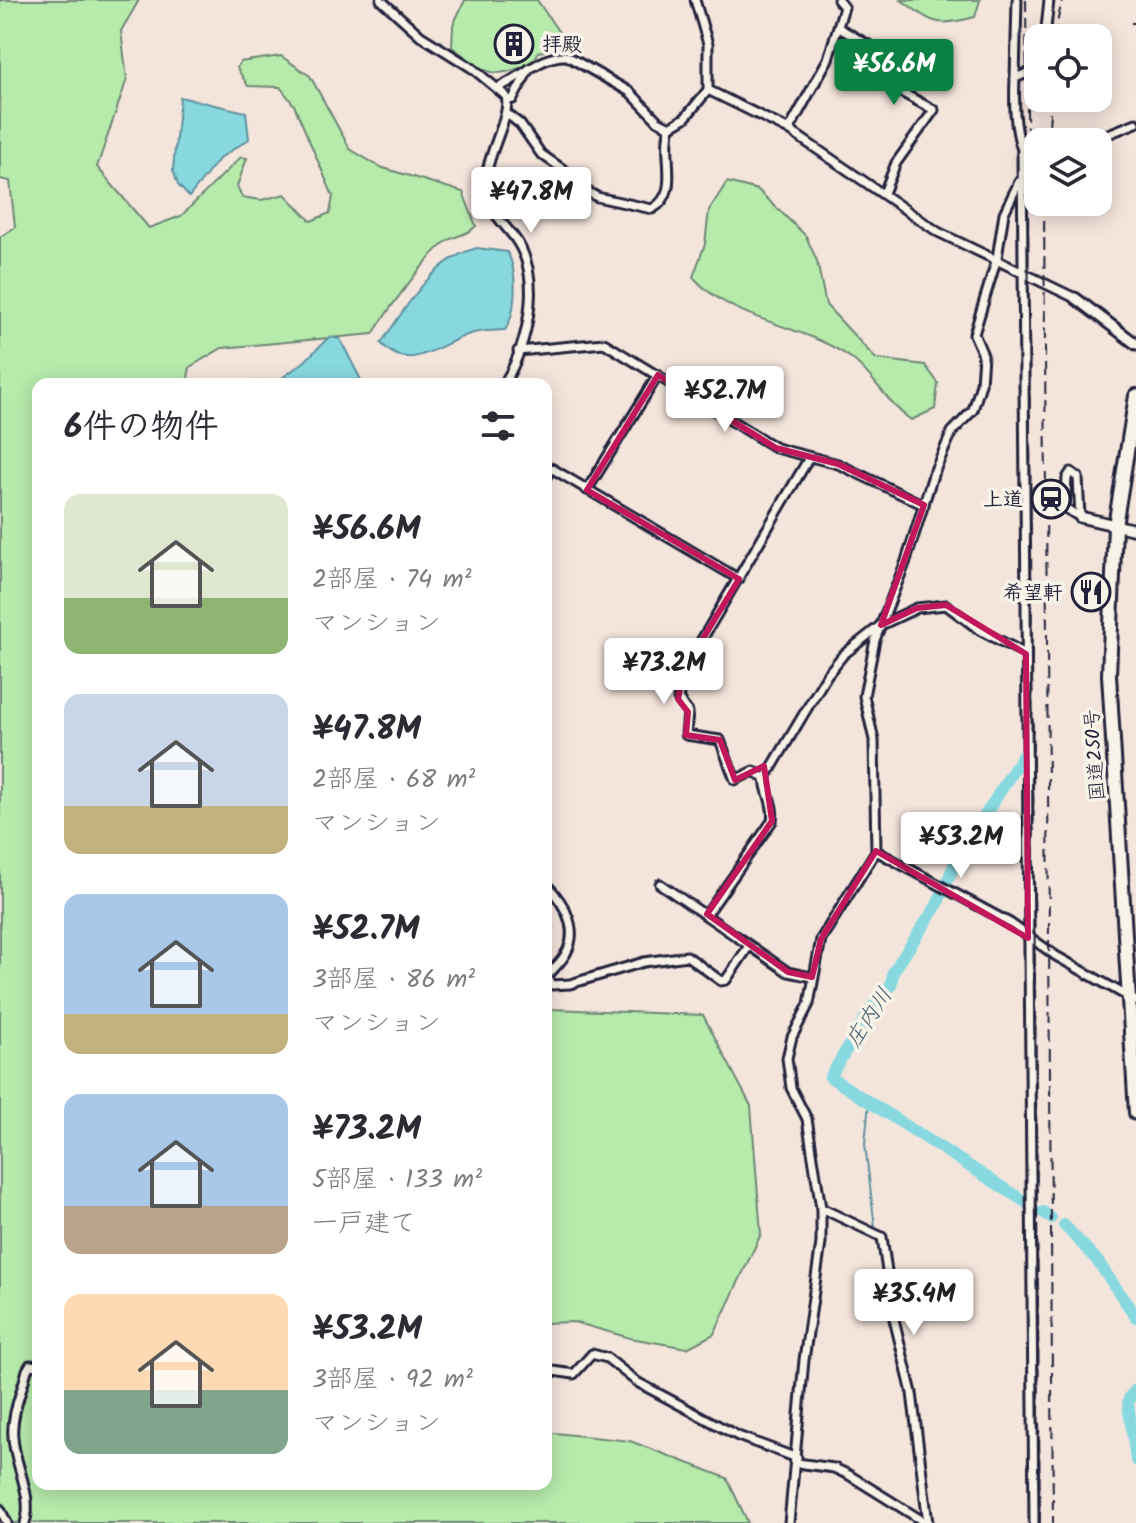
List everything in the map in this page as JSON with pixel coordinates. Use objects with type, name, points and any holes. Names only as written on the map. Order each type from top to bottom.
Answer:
[{"type":"highway","name":"国道250号","points":[[1136,396],[1115,526],[1109,675],[1133,999],[1136,1113]]},
{"type":"street","points":[[381,0],[421,36],[499,87],[507,101],[507,114],[488,163],[486,187],[495,214],[514,236],[530,268],[528,312],[518,351],[507,378]]},
{"type":"street","points":[[670,127],[685,118],[708,90],[708,44],[695,0]]},
{"type":"street","points":[[789,130],[828,59],[844,7],[838,0]]},
{"type":"street","points":[[1017,0],[1016,132],[1022,153],[1034,1523]]},
{"type":"street","points":[[1046,24],[1049,0]]},
{"type":"street","points":[[839,28],[886,55],[892,67],[888,85],[934,110],[896,163],[884,193]]},
{"type":"street","points":[[499,87],[559,55],[567,56],[630,92],[658,121],[670,127]]},
{"type":"street","points":[[507,101],[513,99],[529,69]]},
{"type":"street","points":[[1015,78],[1024,74]]},
{"type":"street","points":[[708,90],[789,130],[835,165],[884,193],[938,232],[1075,298],[1136,344]]},
{"type":"street","points":[[507,114],[520,124],[541,154],[564,170],[583,189],[644,210],[658,206],[669,188],[670,175],[665,159],[670,127]]},
{"type":"street","points":[[1112,132],[1136,123]]},
{"type":"street","points":[[789,1523],[804,1360],[819,1273],[821,1208],[807,1119],[791,1088],[787,1058],[792,1037],[809,1004],[821,939],[876,851],[874,740],[864,696],[881,625],[924,505],[952,432],[973,410],[981,384],[983,355],[974,334],[997,258],[1004,213],[1021,178]]},
{"type":"street","points":[[518,351],[604,343],[776,448],[838,464],[924,505]]},
{"type":"street","points":[[587,490],[658,375]]},
{"type":"street","points":[[765,779],[754,771],[735,780],[720,740],[686,735],[688,712],[678,699],[684,670],[809,458]]},
{"type":"street","points":[[552,469],[739,579]]},
{"type":"street","points":[[1080,517],[1078,477],[1071,472],[1067,478],[1065,508],[1080,517],[1136,530]]},
{"type":"street","points":[[707,914],[772,821],[774,812],[766,796],[765,779],[827,675],[857,642],[881,625],[917,608],[946,605],[967,623],[1026,654]]},
{"type":"street","points":[[876,851],[1010,923],[1028,938],[1133,999]]},
{"type":"street","points":[[660,884],[788,972],[812,977]]},
{"type":"street","points":[[552,891],[567,910],[572,932],[571,945],[552,970]]},
{"type":"street","points":[[552,985],[570,984],[662,958],[687,956],[721,981],[726,980],[749,946]]},
{"type":"street","points":[[821,1208],[882,1237],[894,1319],[912,1393],[927,1523]]},
{"type":"street","points":[[552,1371],[574,1374],[592,1354],[607,1358],[647,1388],[747,1440],[797,1461],[834,1468],[927,1523]]},
{"type":"street","points":[[25,1523],[28,1510],[13,1439],[13,1424],[27,1370],[32,1365]]},
{"type":"street","points":[[0,1509],[7,1523]]},
{"type":"highlighted area","points":[[658,375],[776,448],[838,464],[924,505],[881,625],[917,608],[946,605],[1026,654],[1028,938],[876,851],[821,939],[812,977],[788,972],[707,914],[772,821],[764,766],[735,780],[720,740],[686,735],[688,712],[678,699],[684,670],[739,579],[587,490]]},
{"type":"green space","points":[[0,0],[139,0],[121,31],[127,79],[97,167],[149,228],[181,216],[241,157],[247,158],[237,186],[242,197],[261,200],[285,194],[311,221],[330,213],[333,196],[294,105],[280,87],[248,86],[237,68],[240,62],[281,56],[310,76],[350,149],[380,167],[463,192],[476,226],[449,240],[431,257],[397,298],[373,334],[222,348],[190,367],[188,378],[32,378],[32,1490],[552,1490],[552,1433],[630,1441],[727,1478],[748,1523],[10,1523],[0,1504],[0,237],[15,227],[10,181],[0,179]]},
{"type":"green space","points":[[465,0],[537,0],[560,34],[549,50],[538,52],[534,62],[508,72],[490,72],[452,47],[453,25]]},
{"type":"green space","points":[[901,0],[980,0],[975,17],[942,23],[928,18]]},
{"type":"green space","points":[[727,182],[758,190],[806,236],[817,261],[826,305],[876,359],[925,365],[938,383],[935,409],[911,420],[894,406],[851,358],[832,346],[728,304],[693,277],[705,244],[709,210]]},
{"type":"green space","points":[[552,1009],[703,1015],[751,1106],[761,1234],[714,1334],[687,1348],[630,1338],[574,1322],[552,1323]]},
{"type":"water","points":[[180,97],[246,112],[249,139],[220,158],[189,197],[178,185],[173,170]]},
{"type":"water","points":[[477,248],[507,252],[511,260],[514,302],[505,330],[472,333],[434,351],[412,357],[391,352],[381,343],[433,274],[461,254]]},
{"type":"water","points":[[329,337],[340,339],[360,378],[282,378],[304,362]]},
{"type":"waterway","name":"庄内川","points":[[1023,755],[955,863],[937,905],[893,972],[891,986],[871,1009],[830,1077],[1027,1203]]},
{"type":"waterway","points":[[869,1102],[865,1144],[875,1228]]},
{"type":"waterway","name":"庄内川","points":[[1043,1212],[1051,1218]]},
{"type":"waterway","name":"庄内川","points":[[1064,1225],[1096,1259],[1136,1317]]},
{"type":"waterway","points":[[877,1241],[887,1295]]},
{"type":"waterway","points":[[907,1387],[915,1448]]},
{"type":"waterway","name":"庄内川","points":[[1136,1390],[1128,1403],[1136,1460]]},
{"type":"railway","points":[[1026,0],[1040,1523]]},
{"type":"railway","points":[[1057,24],[1062,0]]},
{"type":"railway","points":[[1131,23],[1136,23]]},
{"type":"railway","points":[[1049,128],[1050,112]]},
{"type":"railway","points":[[1044,216],[1053,1523]]},
{"type":"place","name":"拝殿","points":[[514,44]]},
{"type":"place","name":"上道","points":[[1051,499]]},
{"type":"place","name":"希望軒","points":[[1091,592]]}]
